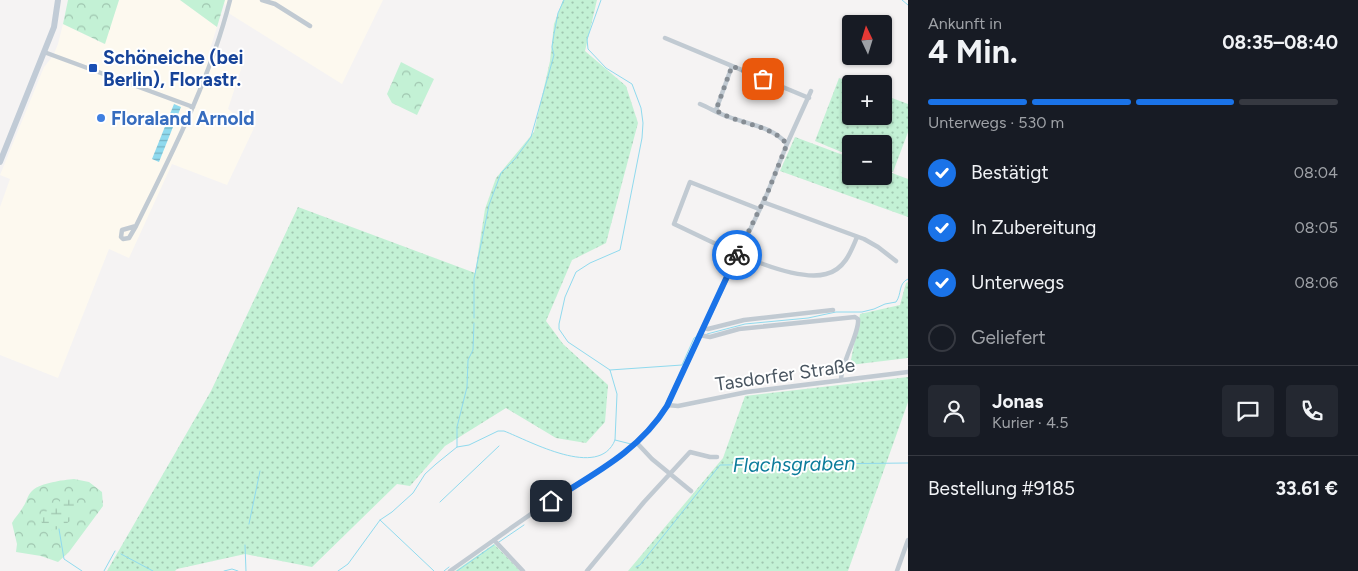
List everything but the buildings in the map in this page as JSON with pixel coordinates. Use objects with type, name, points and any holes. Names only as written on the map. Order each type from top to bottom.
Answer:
[{"type":"main road","points":[[0,162],[54,27],[58,0]]},
{"type":"street","points":[[136,226],[193,107],[214,52],[230,0]]},
{"type":"street","points":[[262,0],[276,4],[310,26]]},
{"type":"street","points":[[665,38],[808,98]]},
{"type":"street","points":[[44,52],[193,107]]},
{"type":"street","points":[[716,110],[732,66]]},
{"type":"street","points":[[450,571],[551,501],[617,459],[637,444],[652,428],[667,406],[759,209],[811,91]]},
{"type":"street","points":[[700,104],[716,110],[722,115],[764,129],[781,137],[787,144]]},
{"type":"street","points":[[759,209],[690,182],[674,224],[738,254],[784,271],[812,275],[826,274],[846,260],[852,250],[856,237]]},
{"type":"street","points":[[762,202],[856,237],[878,247],[896,261]]},
{"type":"street","points":[[703,328],[708,330],[744,320],[833,310]]},
{"type":"street","points":[[699,335],[710,337],[739,329],[855,317],[858,319],[858,324],[841,380]]},
{"type":"street","name":"Tasdorfer Straße","points":[[667,406],[678,406],[747,392],[908,372]]},
{"type":"street","points":[[637,444],[692,492]]},
{"type":"street","points":[[587,571],[668,473],[690,452],[717,457]]},
{"type":"street","points":[[494,540],[523,571]]},
{"type":"street","points":[[897,571],[908,540]]},
{"type":"shaded area","points":[[119,0],[180,0],[217,27],[210,49],[243,63],[228,109],[254,128],[227,185],[172,164],[129,258],[109,249],[58,378],[0,355],[0,207],[10,179],[0,175],[44,67],[53,56],[63,24],[104,44]]},
{"type":"shaded area","points":[[225,0],[383,0],[342,84],[230,14],[224,2]]},
{"type":"green space","points":[[68,0],[119,0],[105,44],[63,24]]},
{"type":"green space","points":[[180,0],[225,0],[217,27]]},
{"type":"green space","points":[[563,0],[597,0],[585,51],[626,86],[638,123],[606,243],[572,260],[546,321],[563,344],[608,385],[605,422],[586,443],[556,438],[506,408],[445,446],[410,486],[397,484],[312,567],[245,554],[175,571],[107,571],[211,391],[298,207],[475,273],[485,209],[496,178],[534,132],[550,61],[554,24]]},
{"type":"green space","points":[[401,62],[434,79],[417,115],[392,103],[387,94]]},
{"type":"green space","points":[[839,78],[842,79],[842,125],[892,125],[892,98],[908,104],[908,132],[893,172],[892,135],[842,135],[842,152],[815,141]]},
{"type":"green space","points":[[795,137],[842,155],[842,185],[892,185],[892,173],[908,179],[908,217],[780,171]]},
{"type":"green space","points":[[908,282],[908,358],[850,365],[860,314],[900,305],[906,283]]},
{"type":"green space","points":[[908,377],[908,402],[848,571],[628,571],[723,458],[745,396]]},
{"type":"green space","points":[[74,479],[89,482],[102,492],[103,506],[69,552],[58,562],[41,556],[16,552],[17,544],[12,523],[31,492],[47,484]]},
{"type":"green space","points":[[64,498],[72,499],[76,508],[74,518],[59,529],[46,531],[39,517]]},
{"type":"green space","points":[[494,544],[520,571],[455,571]]},
{"type":"water","points":[[174,104],[181,107],[159,162],[152,159]]},
{"type":"waterway","points":[[474,318],[474,279],[489,205],[501,173],[515,159],[531,137],[554,55],[552,47],[554,34],[558,13],[564,0]]},
{"type":"waterway","points":[[338,571],[348,564],[380,520],[413,493],[425,474],[457,447],[469,445],[498,431],[504,431],[546,449],[563,454],[595,457],[607,452],[615,440],[617,394],[610,370],[568,342],[559,329],[565,297],[576,272],[590,263],[620,250],[642,138],[641,108],[632,84],[606,68],[588,49],[587,39],[601,0]]},
{"type":"waterway","points":[[902,0],[908,5]]},
{"type":"waterway","points":[[707,334],[745,324],[808,318],[836,312],[862,312],[874,309],[896,302],[901,286],[908,279]]},
{"type":"waterway","points":[[457,447],[457,427],[467,387],[468,360],[473,350],[474,323]]},
{"type":"waterway","points":[[610,370],[682,365],[696,337]]},
{"type":"waterway","name":"Flachsgraben","points":[[615,440],[631,444]]},
{"type":"waterway","points":[[440,502],[499,446]]},
{"type":"waterway","name":"Flachsgraben","points":[[636,567],[640,565],[720,465],[908,463]]},
{"type":"waterway","points":[[249,524],[260,471]]},
{"type":"waterway","points":[[380,520],[434,571]]},
{"type":"waterway","points":[[499,542],[524,525]]},
{"type":"waterway","points":[[59,529],[64,559],[82,571]]},
{"type":"waterway","points":[[245,545],[246,571]]},
{"type":"waterway","points":[[457,571],[494,545]]},
{"type":"waterway","points":[[104,571],[115,551]]},
{"type":"waterway","points":[[121,554],[153,571]]},
{"type":"waterway","points":[[444,571],[449,567]]},
{"type":"waterway","points":[[224,571],[232,569],[238,571]]},
{"type":"way so far","points":[[737,255],[767,194],[787,144],[781,137],[764,129],[722,115],[716,110],[732,66],[763,79]]},
{"type":"place","name":"Schöneiche (bei Berlin), Florastr.","points":[[93,68]]},
{"type":"place","name":"Floraland Arnold","points":[[101,118]]},
{"type":"route","points":[[551,501],[617,459],[637,444],[652,428],[667,406],[737,255]]}]
